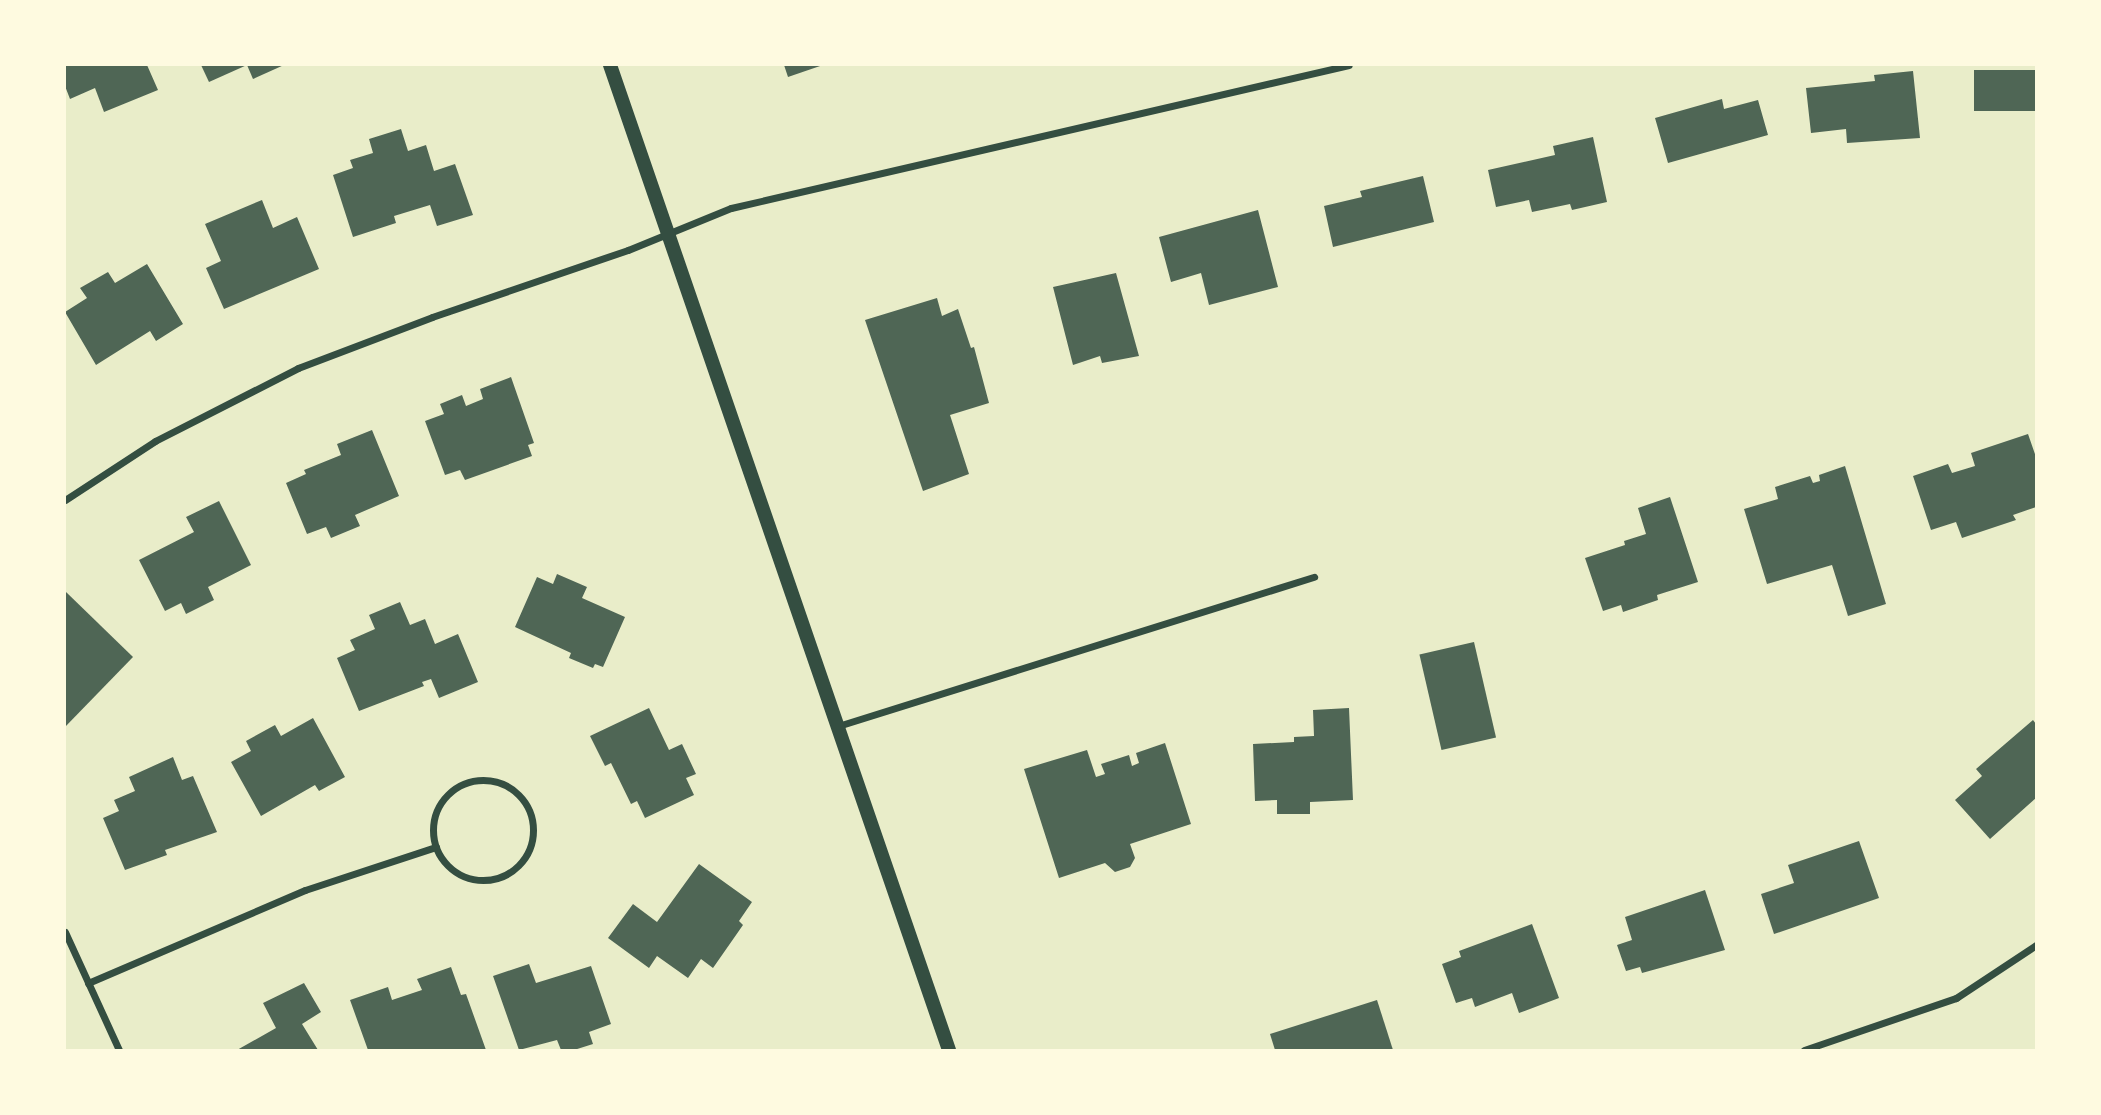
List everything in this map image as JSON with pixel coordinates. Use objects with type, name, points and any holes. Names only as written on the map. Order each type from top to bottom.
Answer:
[{"type":"main road","points":[[610,65],[949,1050]]},
{"type":"street","points":[[65,500],[155,442],[298,368],[432,317],[670,234],[731,208],[1349,65]]},
{"type":"street","points":[[837,726],[1314,577]]},
{"type":"street","points":[[477,780],[499,782],[519,794],[531,813],[534,835],[526,856],[511,873],[490,880],[467,878],[448,866],[436,847],[433,825],[440,803],[456,788],[477,780]]},
{"type":"street","points":[[88,983],[305,890],[436,847]]},
{"type":"street","points":[[65,932],[119,1050]]},
{"type":"street","points":[[1804,1050],[1956,998],[2036,945]]},
{"type":"building","points":[[65,65],[147,65],[158,90],[104,112],[95,88],[70,99],[65,86]]},
{"type":"building","points":[[201,65],[247,65],[209,82]]},
{"type":"building","points":[[247,65],[284,65],[253,79]]},
{"type":"building","points":[[784,65],[823,65],[788,77]]},
{"type":"building","points":[[1974,70],[2036,70],[2036,111],[1974,111]]},
{"type":"building","points":[[1913,71],[1920,138],[1847,143],[1846,129],[1811,133],[1806,88],[1875,81],[1874,75]]},
{"type":"building","points":[[1722,99],[1724,109],[1758,100],[1768,135],[1668,163],[1655,118]]},
{"type":"building","points":[[401,129],[408,151],[426,145],[434,171],[455,164],[473,215],[437,226],[430,205],[394,216],[396,223],[353,237],[333,175],[353,168],[350,160],[373,153],[369,139]]},
{"type":"building","points":[[1593,137],[1607,202],[1572,210],[1570,204],[1532,212],[1529,200],[1496,207],[1488,170],[1555,155],[1553,146]]},
{"type":"building","points":[[1423,176],[1434,222],[1333,247],[1324,206],[1362,197],[1360,191]]},
{"type":"building","points":[[262,200],[273,228],[297,217],[319,269],[224,309],[206,268],[221,261],[205,224]]},
{"type":"building","points":[[1258,210],[1278,287],[1209,305],[1201,273],[1171,282],[1159,237]]},
{"type":"building","points":[[147,264],[183,324],[156,341],[150,331],[96,365],[65,312],[87,298],[80,288],[108,272],[115,283]]},
{"type":"building","points":[[1116,273],[1139,356],[1102,363],[1100,356],[1073,365],[1053,287]]},
{"type":"building","points":[[937,298],[942,316],[958,309],[971,348],[974,347],[989,403],[950,415],[969,474],[923,491],[865,320]]},
{"type":"building","points":[[511,377],[534,443],[528,445],[532,456],[465,480],[460,470],[445,475],[425,421],[444,414],[440,404],[462,395],[466,406],[483,399],[480,389]]},
{"type":"building","points":[[372,430],[399,496],[355,515],[360,526],[331,538],[326,527],[307,534],[286,483],[306,474],[304,470],[341,455],[337,444]]},
{"type":"building","points":[[2028,434],[2036,457],[2036,507],[2013,515],[2016,520],[1962,538],[1956,522],[1931,530],[1913,476],[1948,464],[1952,473],[1975,466],[1971,453]]},
{"type":"building","points":[[1845,466],[1886,604],[1848,616],[1832,565],[1767,584],[1744,509],[1778,499],[1775,487],[1810,476],[1813,483],[1820,481],[1819,475]]},
{"type":"building","points":[[1670,497],[1698,582],[1657,595],[1658,600],[1623,612],[1621,605],[1603,611],[1585,558],[1625,545],[1624,541],[1646,534],[1638,508]]},
{"type":"building","points":[[219,501],[251,565],[208,587],[214,600],[186,614],[181,603],[165,611],[139,560],[194,532],[186,517]]},
{"type":"building","points":[[557,574],[587,587],[582,598],[625,617],[603,667],[595,664],[593,668],[569,658],[571,653],[515,627],[537,577],[553,584]]},
{"type":"building","points":[[65,591],[133,657],[65,727]]},
{"type":"building","points":[[400,602],[410,625],[425,619],[435,644],[458,634],[478,682],[439,698],[431,679],[422,682],[424,686],[359,711],[337,658],[355,650],[350,640],[375,629],[369,615]]},
{"type":"building","points":[[1474,642],[1496,737],[1441,750],[1419,655]]},
{"type":"building","points":[[649,708],[669,750],[682,744],[696,774],[686,778],[694,795],[645,818],[637,801],[631,804],[611,763],[605,766],[590,736]]},
{"type":"building","points":[[1349,708],[1353,800],[1310,802],[1310,814],[1277,814],[1277,800],[1255,801],[1253,744],[1294,742],[1294,737],[1314,736],[1313,710]]},
{"type":"building","points":[[313,718],[345,777],[319,791],[315,785],[261,816],[231,762],[251,751],[246,741],[275,725],[281,736]]},
{"type":"building","points":[[2033,720],[2036,724],[2036,798],[1990,839],[1955,800],[1982,776],[1976,769]]},
{"type":"building","points":[[1165,743],[1191,824],[1130,844],[1135,858],[1130,867],[1115,872],[1105,863],[1059,878],[1024,769],[1087,750],[1096,777],[1105,774],[1101,764],[1129,755],[1132,766],[1139,763],[1136,753]]},
{"type":"building","points":[[173,757],[182,780],[193,776],[217,832],[165,850],[167,855],[125,870],[103,818],[119,811],[114,800],[135,791],[129,777]]},
{"type":"building","points":[[1859,841],[1879,898],[1774,934],[1761,894],[1794,883],[1788,865]]},
{"type":"building","points":[[699,864],[752,902],[739,921],[743,925],[713,968],[701,959],[688,978],[657,956],[649,968],[608,938],[633,904],[657,922]]},
{"type":"building","points":[[1705,890],[1725,950],[1642,973],[1640,967],[1626,971],[1617,945],[1632,940],[1625,917]]},
{"type":"building","points":[[1532,924],[1559,998],[1519,1013],[1512,993],[1475,1007],[1472,998],[1456,1003],[1442,964],[1461,957],[1459,951]]},
{"type":"building","points":[[529,964],[536,983],[591,966],[611,1024],[589,1032],[593,1044],[574,1050],[561,1050],[557,1040],[519,1050],[493,976]]},
{"type":"building","points":[[451,967],[461,995],[466,994],[486,1050],[368,1050],[350,1000],[388,987],[392,1000],[422,990],[417,979]]},
{"type":"building","points":[[304,983],[321,1012],[302,1024],[318,1050],[237,1050],[276,1028],[263,1003]]},
{"type":"building","points":[[1377,1000],[1393,1050],[1275,1050],[1270,1034]]}]
